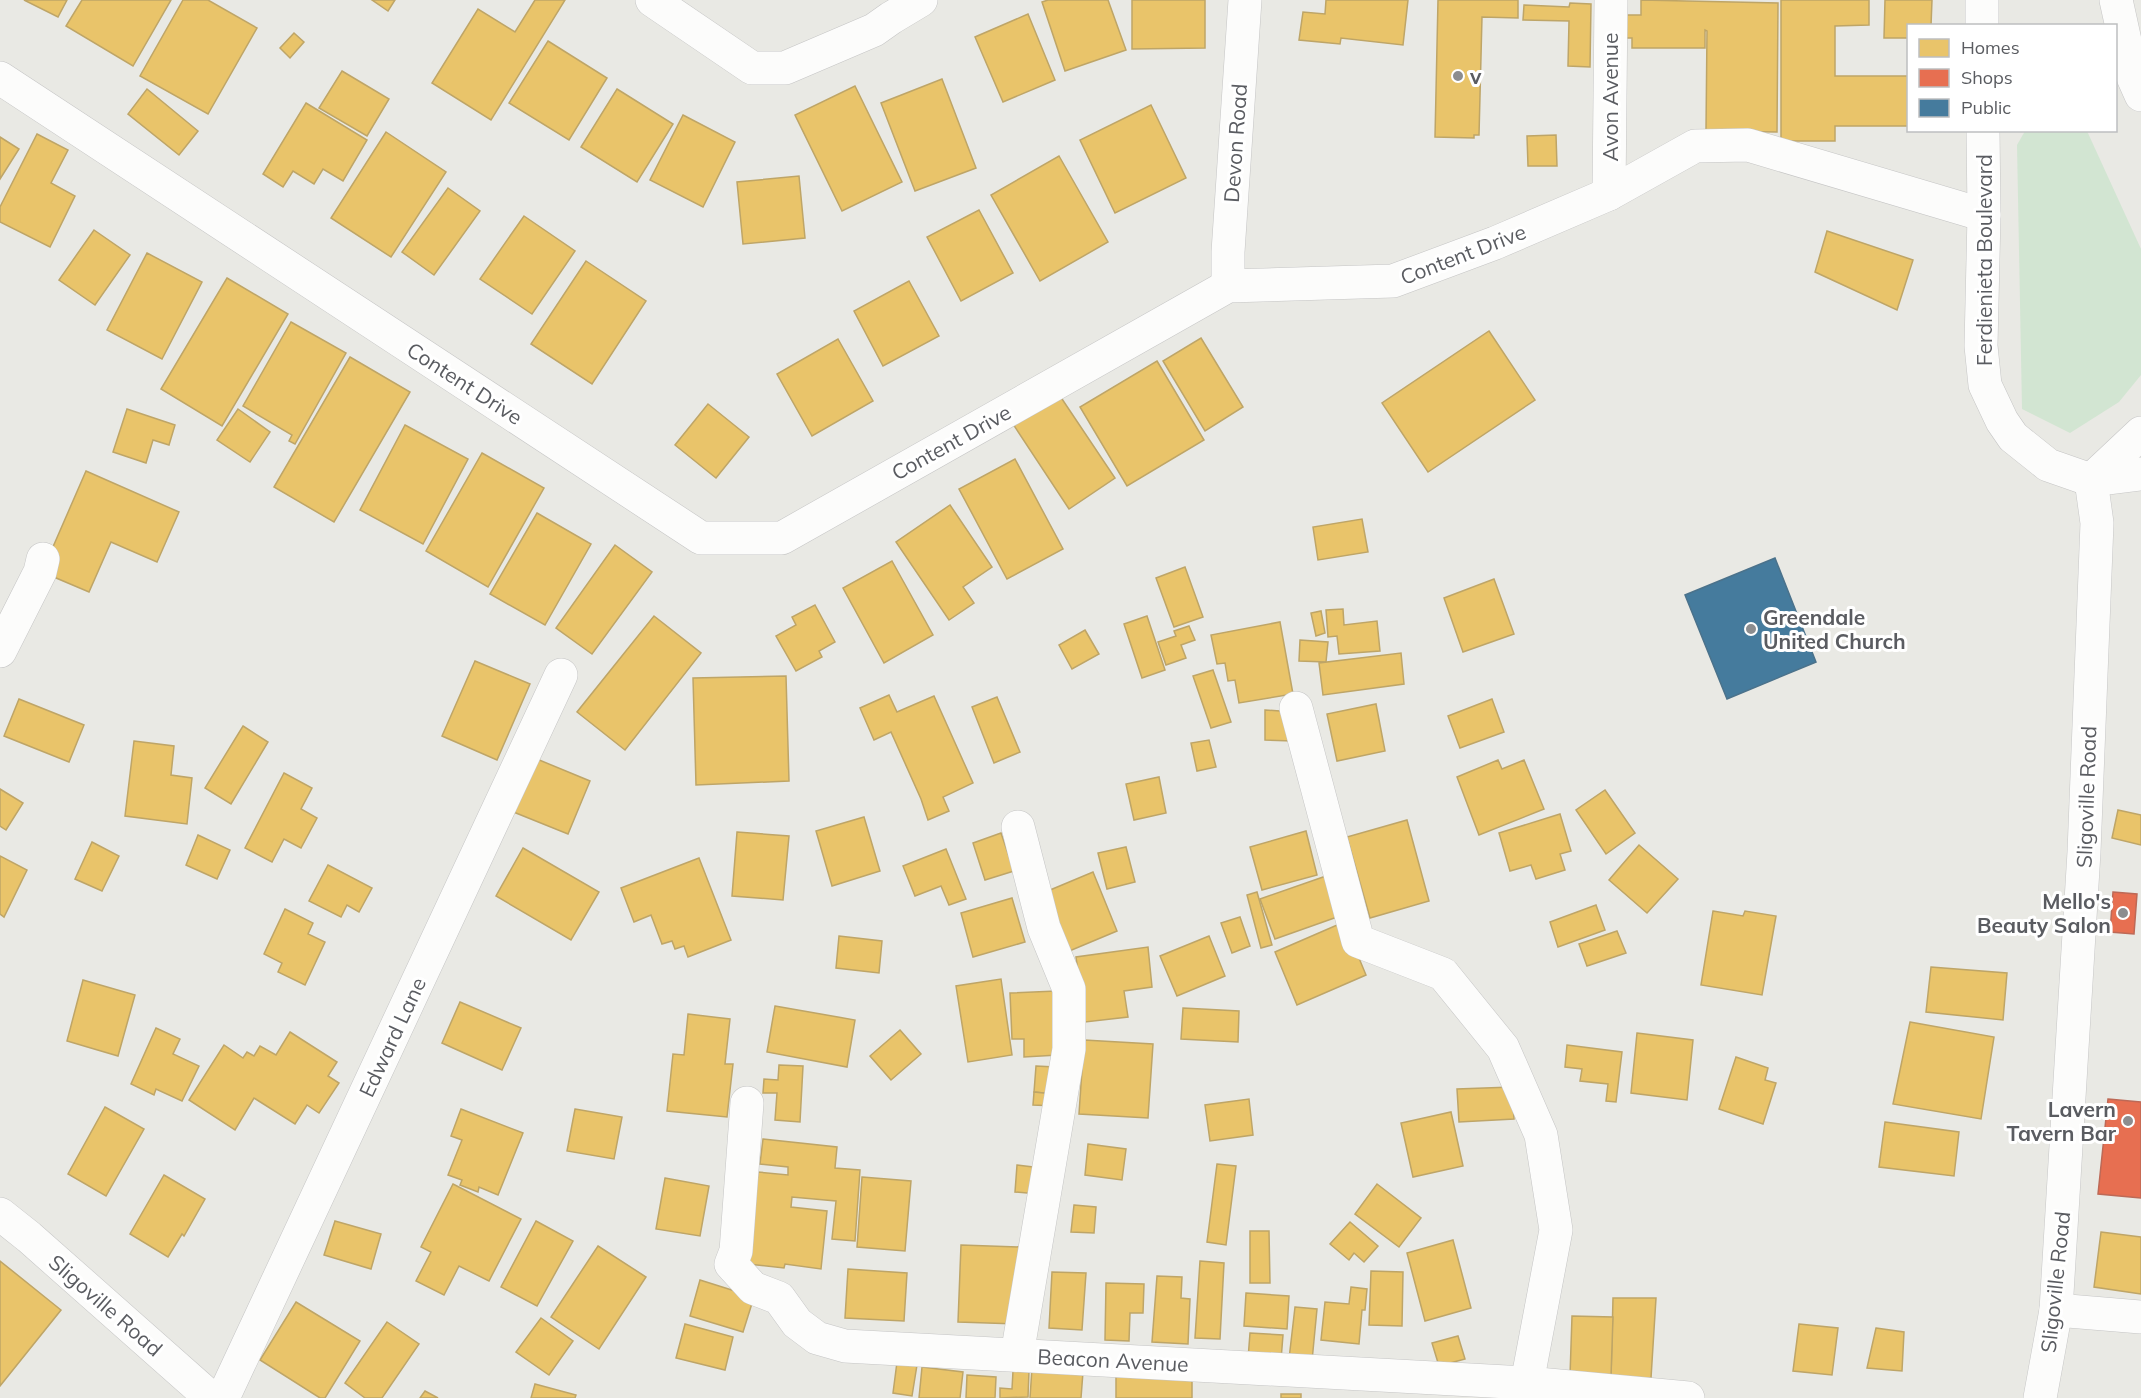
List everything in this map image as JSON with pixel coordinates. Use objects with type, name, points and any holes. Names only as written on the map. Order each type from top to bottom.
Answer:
[{"type":"street","points":[[652,0],[752,68],[785,68],[874,30],[885,9],[921,0]]},
{"type":"street","name":"Devon Road","points":[[1228,286],[1228,252],[1245,0]]},
{"type":"street","name":"Avon Avenue","points":[[1609,194],[1611,0]]},
{"type":"street","points":[[1982,0],[1982,24]]},
{"type":"street","points":[[2116,0],[2133,77],[2141,95]]},
{"type":"street","name":"Content Drive","points":[[0,78],[701,538],[782,538],[1228,286],[1393,281],[1495,243],[1609,194],[1695,146],[1748,145],[1984,215]]},
{"type":"street","name":"Ferdienieta Boulevard","points":[[1983,132],[1981,346],[1985,385],[2002,421],[2013,437],[2048,465],[2091,480]]},
{"type":"street","points":[[2091,480],[2140,433]]},
{"type":"street","points":[[2091,480],[2141,474]]},
{"type":"street","name":"Sligoville Road","points":[[2040,1398],[2056,1310],[2084,852],[2097,523],[2091,480]]},
{"type":"street","points":[[0,651],[40,572],[43,559]]},
{"type":"street","name":"Edward Lane","points":[[223,1398],[561,675]]},
{"type":"street","points":[[1296,708],[1358,941],[1443,974],[1503,1048],[1541,1136],[1556,1230],[1527,1383]]},
{"type":"street","points":[[1017,1355],[1069,1049],[1069,989],[1044,928],[1018,827]]},
{"type":"street","name":"Beacon Avenue","points":[[747,1103],[736,1251],[731,1264],[753,1288],[779,1298],[797,1323],[817,1338],[845,1346],[1527,1383],[1688,1398]]},
{"type":"street","name":"Sligoville Road","points":[[0,1214],[211,1398]]},
{"type":"street","points":[[2056,1310],[2141,1317]]},
{"type":"green space","points":[[2024,132],[2087,132],[2141,249],[2141,375],[2119,402],[2070,433],[2022,409],[2017,145]]},
{"type":"building: Homes","points":[[24,0],[67,0],[58,17]]},
{"type":"building: Homes","points":[[82,0],[171,0],[133,66],[66,26]]},
{"type":"building: Homes","points":[[183,0],[208,0],[257,28],[208,114],[140,76]]},
{"type":"building: Homes","points":[[372,0],[395,0],[388,11]]},
{"type":"building: Homes","points":[[535,0],[565,0],[491,120],[432,83],[478,9],[515,32]]},
{"type":"building: Homes","points":[[1048,0],[1108,0],[1126,50],[1065,71],[1042,2]]},
{"type":"building: Homes","points":[[1132,0],[1205,0],[1205,48],[1132,49]]},
{"type":"building: Homes","points":[[1326,0],[1408,0],[1403,45],[1341,38],[1340,44],[1299,40],[1303,12],[1325,14]]},
{"type":"building: Homes","name":"v","points":[[1438,0],[1518,0],[1518,18],[1482,17],[1479,135],[1474,135],[1474,138],[1435,137]]},
{"type":"building: Homes","points":[[1641,0],[1778,3],[1777,132],[1706,131],[1707,31],[1705,30],[1705,48],[1632,48],[1632,38],[1612,38],[1612,15],[1641,15]]},
{"type":"building: Homes","points":[[1781,0],[1869,0],[1869,25],[1835,26],[1835,76],[1907,76],[1907,126],[1835,126],[1835,141],[1781,141]]},
{"type":"building: Homes","points":[[1885,0],[1932,0],[1931,24],[1907,24],[1907,38],[1884,38]]},
{"type":"building: Homes","name":"v","points":[[1570,3],[1591,4],[1590,67],[1568,66],[1569,21],[1523,20],[1524,5],[1569,7]]},
{"type":"building: Homes","points":[[1028,14],[1055,80],[1003,102],[975,37]]},
{"type":"building: Homes","points":[[294,33],[304,42],[290,58],[280,48]]},
{"type":"building: Homes","points":[[548,41],[607,78],[569,140],[509,103]]},
{"type":"building: Homes","points":[[342,71],[389,99],[367,136],[319,108]]},
{"type":"building: Homes","points":[[942,79],[976,168],[915,191],[881,103]]},
{"type":"building: Homes","points":[[855,86],[902,182],[842,211],[795,115]]},
{"type":"building: Homes","points":[[147,89],[198,131],[179,155],[128,114]]},
{"type":"building: Homes","points":[[617,89],[673,124],[637,182],[581,147]]},
{"type":"building: Homes","points":[[306,103],[367,140],[343,181],[323,169],[314,184],[293,171],[283,187],[263,174]]},
{"type":"building: Homes","points":[[1151,105],[1186,178],[1115,213],[1080,140]]},
{"type":"building: Homes","points":[[683,115],[735,142],[703,207],[650,180]]},
{"type":"building: Homes","points":[[386,132],[446,172],[391,257],[331,218]]},
{"type":"building: Homes","points":[[37,134],[68,150],[51,183],[75,196],[50,247],[0,222],[0,207]]},
{"type":"building: Homes","points":[[1556,135],[1557,166],[1528,166],[1527,136]]},
{"type":"building: Homes","points":[[0,137],[19,149],[0,179]]},
{"type":"building: Homes","points":[[1059,156],[1108,242],[1040,281],[991,195]]},
{"type":"building: Homes","points":[[799,176],[805,238],[743,244],[737,182]]},
{"type":"building: Homes","points":[[448,188],[480,211],[434,275],[402,252]]},
{"type":"building: Homes","points":[[979,210],[1013,273],[961,301],[927,237]]},
{"type":"building: Homes","points":[[524,216],[575,251],[532,314],[480,279]]},
{"type":"building: Homes","points":[[94,230],[130,255],[95,305],[59,280]]},
{"type":"building: Homes","points":[[1827,231],[1913,260],[1897,310],[1815,272]]},
{"type":"building: Homes","points":[[147,253],[202,282],[162,359],[107,330]]},
{"type":"building: Homes","points":[[586,261],[646,301],[592,384],[531,344]]},
{"type":"building: Homes","points":[[227,278],[288,314],[222,426],[161,389]]},
{"type":"building: Homes","points":[[909,281],[939,336],[883,366],[854,311]]},
{"type":"building: Homes","points":[[291,322],[346,353],[295,444],[289,441],[292,435],[243,406]]},
{"type":"building: Homes","points":[[1489,331],[1535,400],[1428,472],[1382,403]]},
{"type":"building: Homes","points":[[1201,338],[1243,407],[1205,431],[1163,361]]},
{"type":"building: Homes","points":[[838,339],[873,401],[812,436],[777,374]]},
{"type":"building: Homes","points":[[350,357],[410,392],[334,522],[274,487]]},
{"type":"building: Homes","points":[[1157,361],[1204,440],[1127,486],[1080,407]]},
{"type":"building: Homes","points":[[1056,390],[1115,478],[1069,509],[1011,421]]},
{"type":"building: Homes","points":[[708,404],[749,437],[716,478],[675,445]]},
{"type":"building: Homes","points":[[127,409],[175,425],[169,445],[153,440],[146,463],[113,452]]},
{"type":"building: Homes","points":[[238,409],[270,432],[250,462],[217,440]]},
{"type":"building: Homes","points":[[405,425],[468,459],[423,544],[360,510]]},
{"type":"building: Homes","points":[[482,453],[544,488],[488,587],[426,551]]},
{"type":"building: Homes","points":[[1015,459],[1063,549],[1007,579],[959,489]]},
{"type":"building: Homes","points":[[86,471],[179,512],[157,562],[111,542],[89,592],[42,572]]},
{"type":"building: Homes","points":[[950,505],[992,567],[963,587],[974,603],[949,620],[896,542]]},
{"type":"building: Homes","points":[[537,513],[591,544],[545,625],[490,594]]},
{"type":"building: Homes","points":[[1362,519],[1368,552],[1318,560],[1313,527]]},
{"type":"building: Homes","points":[[615,545],[652,572],[592,654],[556,628]]},
{"type":"building: Homes","points":[[892,561],[933,635],[884,663],[843,588]]},
{"type":"building: Homes","points":[[1185,567],[1203,617],[1174,627],[1156,578]]},
{"type":"building: Homes","points":[[1494,579],[1514,634],[1463,652],[1444,598]]},
{"type":"building: Homes","points":[[815,605],[835,642],[819,651],[822,657],[796,671],[776,636],[796,625],[792,617]]},
{"type":"building: Homes","points":[[1343,609],[1344,625],[1377,621],[1380,651],[1339,654],[1337,636],[1328,637],[1326,610]]},
{"type":"building: Homes","points":[[1321,611],[1325,633],[1316,636],[1311,613]]},
{"type":"building: Homes","points":[[654,616],[701,653],[625,750],[577,712]]},
{"type":"building: Homes","points":[[1147,616],[1165,670],[1142,678],[1124,624]]},
{"type":"building: Homes","points":[[1280,622],[1293,694],[1239,703],[1235,680],[1228,681],[1225,663],[1217,664],[1211,635]]},
{"type":"building: Homes","points":[[1189,626],[1195,640],[1181,645],[1186,658],[1166,665],[1158,642],[1176,636],[1174,631]]},
{"type":"building: Homes","points":[[1085,630],[1099,654],[1072,669],[1059,645]]},
{"type":"building: Homes","points":[[1300,640],[1328,642],[1326,662],[1299,661]]},
{"type":"building: Homes","points":[[1401,653],[1404,684],[1323,695],[1319,663]]},
{"type":"building: Homes","points":[[475,661],[530,684],[497,760],[442,736]]},
{"type":"building: Homes","points":[[1213,670],[1231,722],[1211,728],[1193,676]]},
{"type":"building: Homes","points":[[786,676],[789,781],[696,785],[693,678]]},
{"type":"building: Homes","points":[[889,695],[897,712],[934,696],[973,783],[943,797],[949,811],[928,820],[891,732],[874,740],[860,708]]},
{"type":"building: Homes","points":[[997,697],[1020,752],[994,763],[972,707]]},
{"type":"building: Homes","points":[[19,699],[84,725],[69,762],[4,736]]},
{"type":"building: Homes","points":[[1492,699],[1504,732],[1460,748],[1448,716]]},
{"type":"building: Homes","points":[[1376,704],[1385,751],[1337,761],[1327,714]]},
{"type":"building: Homes","points":[[1265,710],[1293,712],[1292,741],[1265,740]]},
{"type":"building: Homes","points":[[243,726],[268,742],[231,804],[205,788]]},
{"type":"building: Homes","points":[[1209,740],[1216,767],[1197,771],[1191,743]]},
{"type":"building: Homes","points":[[134,741],[174,746],[171,775],[192,778],[187,824],[125,816]]},
{"type":"building: Homes","points":[[532,757],[590,781],[568,834],[511,811]]},
{"type":"building: Homes","points":[[1498,760],[1502,769],[1524,760],[1544,809],[1479,835],[1457,777]]},
{"type":"building: Homes","points":[[284,773],[312,788],[301,809],[317,818],[301,848],[284,839],[272,862],[245,848]]},
{"type":"building: Homes","points":[[1159,777],[1166,813],[1134,820],[1126,784]]},
{"type":"building: Homes","points":[[0,789],[23,803],[6,830],[0,826]]},
{"type":"building: Homes","points":[[1605,790],[1635,833],[1606,854],[1576,810]]},
{"type":"building: Homes","points":[[2118,810],[2141,815],[2141,845],[2112,838]]},
{"type":"building: Homes","points":[[1560,814],[1571,851],[1560,854],[1565,870],[1536,879],[1531,865],[1510,871],[1499,833]]},
{"type":"building: Homes","points":[[864,817],[880,871],[832,886],[816,831]]},
{"type":"building: Homes","points":[[1407,820],[1429,901],[1370,918],[1347,837]]},
{"type":"building: Homes","points":[[1306,831],[1317,875],[1262,890],[1250,847]]},
{"type":"building: Homes","points":[[737,832],[789,836],[783,900],[732,896]]},
{"type":"building: Homes","points":[[1001,833],[1014,871],[985,880],[973,843]]},
{"type":"building: Homes","points":[[198,835],[230,850],[217,879],[186,865]]},
{"type":"building: Homes","points":[[92,842],[119,856],[102,891],[75,879]]},
{"type":"building: Homes","points":[[1639,845],[1678,879],[1647,913],[1609,880]]},
{"type":"building: Homes","points":[[1126,847],[1135,882],[1107,889],[1098,853]]},
{"type":"building: Homes","points":[[523,848],[599,892],[571,940],[496,896]]},
{"type":"building: Homes","points":[[946,849],[966,899],[949,905],[941,886],[915,896],[903,866]]},
{"type":"building: Homes","points":[[0,856],[27,870],[4,917],[0,914]]},
{"type":"building: Homes","points":[[699,858],[731,940],[688,957],[684,946],[675,949],[672,941],[662,944],[651,915],[634,922],[621,888]]},
{"type":"building: Homes","points":[[328,865],[372,888],[359,912],[347,905],[341,917],[309,901]]},
{"type":"building: Homes","points":[[1093,872],[1117,931],[1067,952],[1043,893]]},
{"type":"building: Homes","points":[[1326,876],[1340,916],[1275,939],[1260,899]]},
{"type":"building: Homes","points":[[1257,892],[1272,945],[1261,948],[1247,895]]},
{"type":"building: Homes","points":[[1012,898],[1025,942],[973,957],[961,913]]},
{"type":"building: Homes","points":[[1596,905],[1605,930],[1558,947],[1550,922]]},
{"type":"building: Homes","points":[[285,909],[313,923],[308,934],[325,942],[305,985],[278,972],[282,963],[264,954]]},
{"type":"building: Homes","points":[[1713,911],[1743,916],[1745,911],[1776,916],[1762,995],[1701,985]]},
{"type":"building: Homes","points":[[1240,917],[1250,946],[1232,953],[1221,923]]},
{"type":"building: Homes","points":[[1344,922],[1366,975],[1297,1005],[1275,952]]},
{"type":"building: Homes","points":[[1617,931],[1626,953],[1587,966],[1579,944]]},
{"type":"building: Homes","points":[[839,936],[882,941],[879,973],[836,968]]},
{"type":"building: Homes","points":[[1209,936],[1225,976],[1177,996],[1160,956]]},
{"type":"building: Homes","points":[[1148,947],[1152,987],[1124,991],[1128,1017],[1085,1022],[1076,957]]},
{"type":"building: Homes","points":[[1931,967],[2007,973],[2003,1020],[1926,1012]]},
{"type":"building: Homes","points":[[1001,979],[1012,1055],[968,1062],[956,986]]},
{"type":"building: Homes","points":[[83,980],[135,995],[118,1056],[67,1041]]},
{"type":"building: Homes","points":[[1056,991],[1058,1055],[1024,1057],[1024,1039],[1012,1039],[1010,993]]},
{"type":"building: Homes","points":[[460,1002],[521,1028],[502,1070],[442,1043]]},
{"type":"building: Homes","points":[[775,1006],[855,1020],[847,1067],[767,1052]]},
{"type":"building: Homes","points":[[1183,1008],[1239,1011],[1238,1042],[1181,1039]]},
{"type":"building: Homes","points":[[688,1014],[730,1019],[725,1064],[733,1064],[727,1117],[667,1111],[673,1054],[684,1055]]},
{"type":"building: Homes","points":[[1910,1022],[1994,1037],[1981,1119],[1893,1104]]},
{"type":"building: Homes","points":[[156,1028],[180,1039],[173,1054],[199,1066],[182,1101],[156,1089],[154,1095],[131,1084]]},
{"type":"building: Homes","points":[[900,1030],[921,1054],[891,1080],[870,1056]]},
{"type":"building: Homes","points":[[290,1032],[337,1062],[328,1076],[339,1083],[319,1113],[307,1105],[295,1124],[254,1098],[235,1130],[189,1100],[224,1045],[243,1058],[247,1052],[254,1056],[260,1046],[276,1055]]},
{"type":"building: Homes","points":[[1637,1033],[1693,1040],[1687,1100],[1631,1093]]},
{"type":"building: Homes","points":[[1084,1040],[1153,1044],[1148,1118],[1079,1114]]},
{"type":"building: Homes","points":[[1567,1045],[1622,1052],[1616,1102],[1606,1101],[1608,1084],[1580,1081],[1582,1069],[1565,1067]]},
{"type":"building: Homes","points":[[1736,1057],[1768,1068],[1765,1080],[1776,1083],[1763,1124],[1719,1109]]},
{"type":"building: Homes","points":[[779,1065],[803,1066],[800,1122],[775,1120],[777,1093],[763,1093],[764,1079],[778,1080]]},
{"type":"building: Homes","points":[[1036,1066],[1055,1067],[1053,1094],[1034,1092]]},
{"type":"building: Homes","points":[[1512,1087],[1514,1119],[1459,1122],[1457,1089]]},
{"type":"building: Homes","points":[[1034,1092],[1053,1094],[1055,1106],[1033,1105]]},
{"type":"building: Homes","points":[[1249,1099],[1253,1135],[1210,1141],[1205,1105]]},
{"type":"building: Homes","points":[[105,1107],[144,1129],[106,1196],[68,1174]]},
{"type":"building: Homes","points":[[461,1109],[523,1133],[498,1195],[479,1187],[478,1192],[460,1185],[462,1180],[448,1175],[462,1140],[451,1136]]},
{"type":"building: Homes","points":[[575,1109],[622,1117],[614,1159],[567,1151]]},
{"type":"building: Homes","points":[[1451,1112],[1463,1166],[1413,1177],[1401,1123]]},
{"type":"building: Homes","points":[[1885,1122],[1959,1132],[1954,1176],[1879,1167]]},
{"type":"building: Homes","points":[[763,1139],[837,1147],[835,1168],[860,1170],[855,1241],[832,1239],[836,1201],[792,1197],[791,1207],[827,1211],[821,1269],[785,1264],[784,1268],[748,1264],[758,1172],[788,1175],[788,1167],[760,1164]]},
{"type":"building: Homes","points":[[1088,1144],[1126,1149],[1122,1180],[1085,1175]]},
{"type":"building: Homes","points":[[1217,1164],[1236,1166],[1226,1245],[1207,1242]]},
{"type":"building: Homes","points":[[1017,1165],[1041,1168],[1038,1194],[1015,1192]]},
{"type":"building: Homes","points":[[164,1175],[205,1199],[184,1236],[182,1234],[168,1257],[130,1234]]},
{"type":"building: Homes","points":[[862,1177],[911,1181],[905,1251],[857,1247]]},
{"type":"building: Homes","points":[[665,1178],[709,1186],[700,1236],[656,1229]]},
{"type":"building: Homes","points":[[453,1184],[521,1219],[489,1281],[459,1266],[444,1295],[416,1281],[431,1252],[421,1247]]},
{"type":"building: Homes","points":[[1377,1184],[1421,1218],[1399,1247],[1355,1214]]},
{"type":"building: Homes","points":[[1074,1205],[1096,1207],[1094,1233],[1071,1232]]},
{"type":"building: Homes","points":[[335,1221],[381,1234],[371,1269],[324,1255]]},
{"type":"building: Homes","points":[[536,1221],[573,1241],[537,1306],[501,1287]]},
{"type":"building: Homes","points":[[1350,1222],[1378,1246],[1364,1262],[1354,1253],[1349,1260],[1330,1244]]},
{"type":"building: Homes","points":[[1250,1231],[1269,1231],[1270,1283],[1250,1283]]},
{"type":"building: Homes","points":[[2101,1232],[2141,1237],[2141,1294],[2094,1287]]},
{"type":"building: Homes","points":[[1453,1240],[1471,1308],[1425,1321],[1407,1253]]},
{"type":"building: Homes","points":[[961,1245],[1020,1247],[1017,1324],[958,1322]]},
{"type":"building: Homes","points":[[598,1246],[646,1277],[599,1349],[551,1317]]},
{"type":"building: Homes","points":[[0,1261],[61,1310],[0,1386]]},
{"type":"building: Homes","points":[[1200,1261],[1224,1263],[1220,1339],[1195,1338]]},
{"type":"building: Homes","points":[[848,1269],[907,1273],[904,1321],[845,1318]]},
{"type":"building: Homes","points":[[1371,1271],[1403,1272],[1402,1326],[1369,1325]]},
{"type":"building: Homes","points":[[1052,1272],[1086,1273],[1082,1330],[1049,1328]]},
{"type":"building: Homes","points":[[1157,1276],[1182,1277],[1181,1298],[1190,1299],[1188,1344],[1152,1342]]},
{"type":"building: Homes","points":[[700,1280],[754,1297],[743,1332],[690,1316]]},
{"type":"building: Homes","points":[[1106,1283],[1144,1284],[1143,1313],[1130,1313],[1129,1341],[1105,1340]]},
{"type":"building: Homes","points":[[1351,1287],[1367,1289],[1365,1310],[1362,1310],[1359,1344],[1321,1340],[1325,1302],[1349,1304]]},
{"type":"building: Homes","points":[[1246,1293],[1289,1296],[1287,1329],[1244,1326]]},
{"type":"building: Homes","points":[[1613,1298],[1656,1298],[1651,1378],[1611,1377]]},
{"type":"building: Homes","points":[[296,1302],[360,1341],[325,1398],[320,1398],[260,1360]]},
{"type":"building: Homes","points":[[1295,1307],[1317,1309],[1312,1361],[1289,1359]]},
{"type":"building: Homes","points":[[1572,1316],[1613,1317],[1611,1377],[1570,1376]]},
{"type":"building: Homes","points":[[541,1318],[573,1341],[549,1375],[516,1352]]},
{"type":"building: Homes","points":[[387,1322],[419,1344],[382,1398],[365,1398],[345,1383]]},
{"type":"building: Homes","points":[[685,1324],[733,1337],[725,1370],[676,1358]]},
{"type":"building: Homes","points":[[1799,1324],[1838,1328],[1832,1375],[1793,1371]]},
{"type":"building: Homes","points":[[1876,1328],[1904,1332],[1902,1371],[1867,1368]]},
{"type":"building: Homes","points":[[1250,1333],[1283,1335],[1281,1360],[1248,1359]]},
{"type":"building: Homes","points":[[1458,1336],[1465,1359],[1439,1366],[1432,1343]]},
{"type":"building: Homes","points":[[897,1362],[917,1365],[912,1396],[893,1393]]},
{"type":"building: Homes","points":[[922,1367],[963,1372],[960,1398],[919,1398]]},
{"type":"building: Homes","points":[[1032,1368],[1083,1372],[1081,1398],[1030,1398]]},
{"type":"building: Homes","points":[[1013,1371],[1029,1371],[1028,1397],[1000,1398],[1000,1388],[1012,1389]]},
{"type":"building: Homes","points":[[1192,1374],[1192,1398],[1116,1398],[1116,1375]]},
{"type":"building: Homes","points":[[967,1375],[996,1377],[995,1398],[966,1398]]},
{"type":"building: Homes","points":[[535,1384],[576,1395],[575,1398],[531,1398]]},
{"type":"building: Homes","points":[[425,1391],[438,1398],[420,1398]]},
{"type":"building: Homes","points":[[1281,1394],[1301,1394],[1301,1398],[1281,1398]]},
{"type":"building: Shops","name":"Mello's Beauty Salon","points":[[2113,892],[2137,894],[2134,934],[2110,932]]},
{"type":"building: Shops","points":[[2108,1099],[2141,1102],[2141,1198],[2098,1194]]},
{"type":"building: Public","name":"Greendale United Church","points":[[1775,558],[1816,662],[1727,699],[1685,595]]},
{"type":"place","name":"v","points":[[1458,76]]},
{"type":"place","name":"Greendale United Church","points":[[1751,629]]},
{"type":"place","name":"Mello's Beauty Salon","points":[[2123,913]]},
{"type":"place","name":"Lavern Tavern Bar","points":[[2128,1121]]}]
